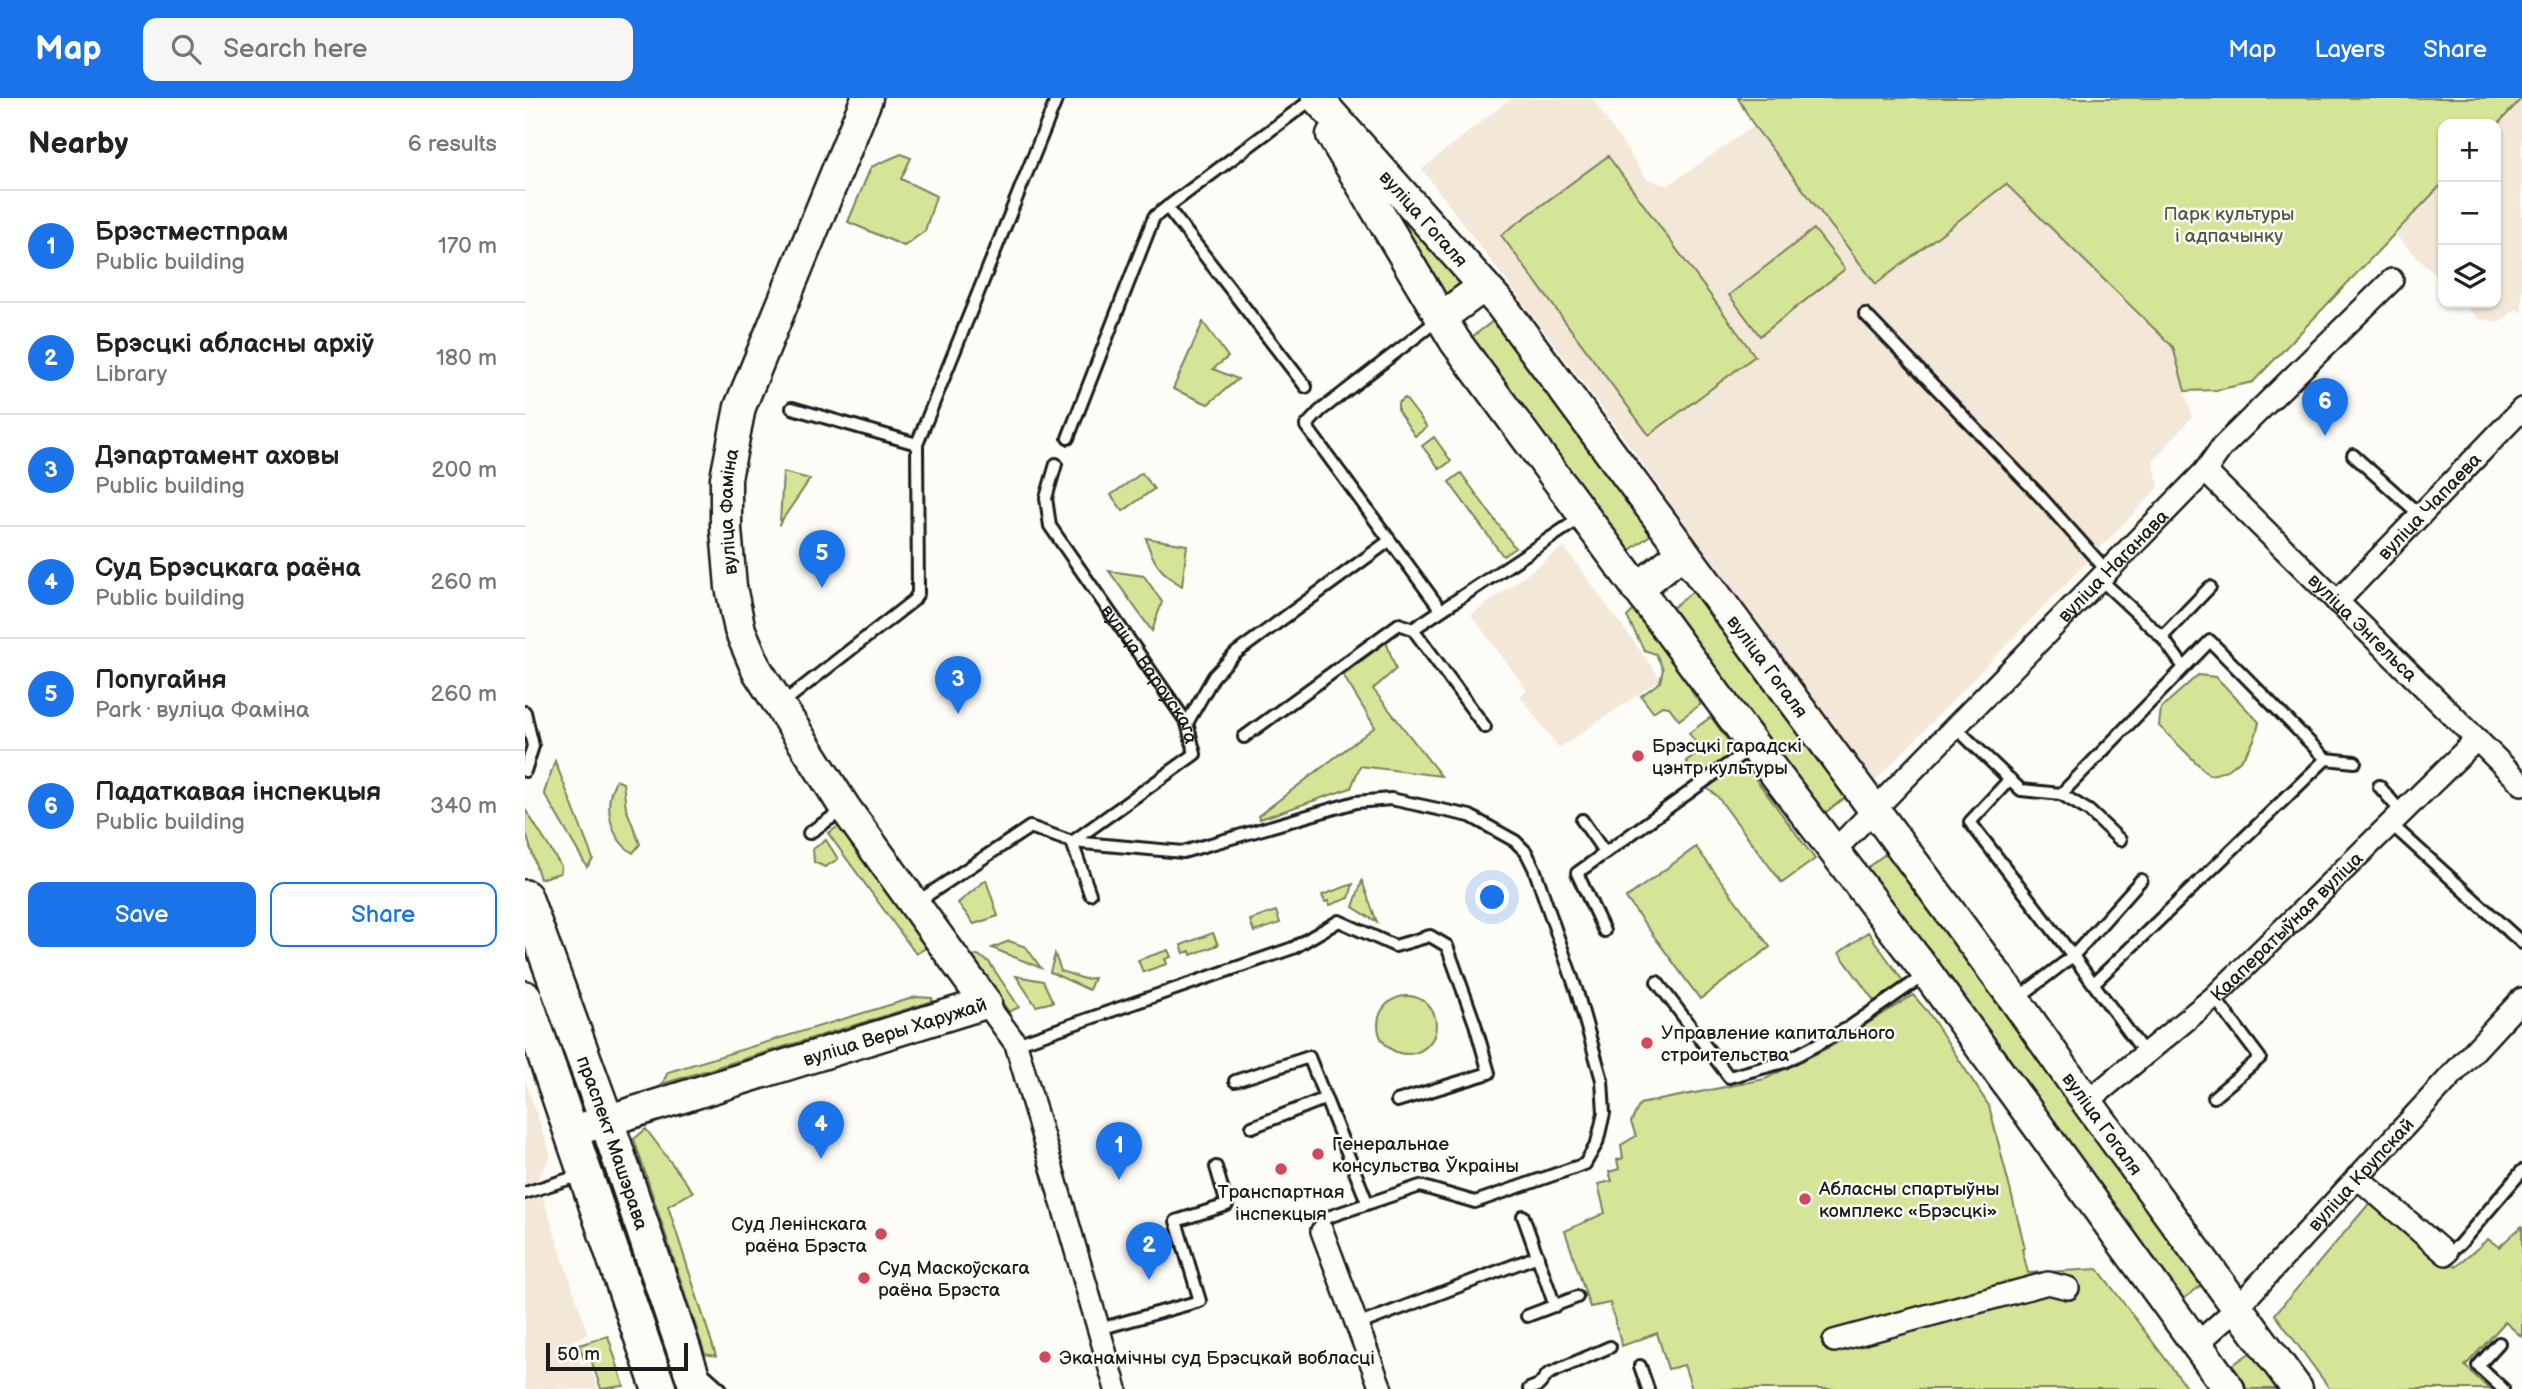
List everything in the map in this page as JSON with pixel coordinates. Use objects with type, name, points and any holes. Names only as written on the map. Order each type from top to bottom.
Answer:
[{"type":"main road","name":"вуліца Фаміна","points":[[867,98],[740,407],[726,478],[726,529],[731,587],[740,630],[757,670],[845,808],[986,1003]]},
{"type":"main road","name":"вуліца Гогаля","points":[[1313,99],[1501,305],[2015,1000],[2297,1389]]},
{"type":"main road","name":"вуліца Гогаля","points":[[1313,99],[1455,341],[1582,517],[1927,973],[2229,1389]]},
{"type":"main road","points":[[1441,317],[1484,286]]},
{"type":"main road","points":[[1637,589],[1683,552]]},
{"type":"main road","name":"праспект Машэрава","points":[[525,897],[606,1119],[692,1375]]},
{"type":"main road","name":"праспект Машэрава","points":[[525,998],[659,1389]]},
{"type":"main road","name":"вуліца Веры Харужай","points":[[570,1132],[986,1003]]},
{"type":"street","name":"вуліца Наганава","points":[[1834,851],[2205,471],[2222,447],[2392,280]]},
{"type":"street","name":"вуліца Чапаева","points":[[2337,602],[2522,409]]},
{"type":"street","name":"вуліца Энгельса","points":[[2205,471],[2522,784]]},
{"type":"street","name":"Кааператыўная вуліца","points":[[2087,1102],[2214,997],[2477,739]]},
{"type":"street","name":"вуліца Крупскай","points":[[2197,1344],[2237,1308],[2522,999]]},
{"type":"street","name":"вуліца Веры Харужай","points":[[986,1003],[1016,1044],[1116,1389]]},
{"type":"street","points":[[2357,1177],[2446,1254]]},
{"type":"street","points":[[1322,1231],[1381,1389]]},
{"type":"street","points":[[1834,1341],[2048,1283],[2068,1288]]},
{"type":"lane","points":[[779,705],[914,600],[918,586],[917,444],[1057,98]]},
{"type":"lane","points":[[1068,438],[1154,217],[1313,99]]},
{"type":"lane","points":[[1167,207],[1306,387]]},
{"type":"lane","points":[[1865,314],[2039,495],[2103,575],[2162,636],[2183,666]]},
{"type":"lane","points":[[1441,317],[1320,411],[1307,426],[1441,610]]},
{"type":"lane","points":[[792,408],[917,444]]},
{"type":"lane","points":[[2353,455],[2420,515]]},
{"type":"lane","name":"вуліца Вароўскага","points":[[1056,464],[1046,498],[1050,526],[1187,723],[1195,754],[1073,842]]},
{"type":"lane","points":[[1413,629],[1582,517]]},
{"type":"lane","points":[[1187,723],[1214,676],[1236,653],[1389,541]]},
{"type":"lane","points":[[2162,636],[2210,587]]},
{"type":"lane","points":[[1244,737],[1399,624],[1413,629],[1485,727]]},
{"type":"lane","points":[[2061,794],[2210,641],[2326,759],[2355,762]]},
{"type":"lane","points":[[525,712],[533,746],[525,771]]},
{"type":"lane","points":[[1956,728],[2021,790],[2061,794],[2089,811],[2120,841]]},
{"type":"lane","points":[[1604,931],[1577,873],[1754,746]]},
{"type":"lane","points":[[2095,982],[2326,759]]},
{"type":"lane","points":[[2010,779],[1970,822],[2095,982],[2146,1055]]},
{"type":"lane","points":[[2379,786],[2397,819],[2522,943]]},
{"type":"lane","points":[[915,903],[1030,827],[1073,842],[1183,852],[1374,799],[1470,816],[1515,841],[1526,852],[1577,992],[1602,1080],[1604,1113],[1597,1143],[1585,1164],[1475,1202],[1420,1186],[1328,1217],[1322,1222],[1322,1231]]},
{"type":"lane","points":[[809,833],[845,808]]},
{"type":"lane","points":[[1581,820],[1605,853]]},
{"type":"lane","points":[[1073,842],[1090,894]]},
{"type":"lane","points":[[2015,1000],[2073,956],[2141,880]]},
{"type":"lane","points":[[1016,1044],[1293,948],[1339,921],[1395,946],[1430,936],[1447,946],[1475,1024],[1489,1073],[1398,1101]]},
{"type":"lane","points":[[1657,982],[1729,1077],[1794,1056],[1848,1028],[1927,973]]},
{"type":"lane","points":[[2214,997],[2260,1058],[2214,1097]]},
{"type":"lane","points":[[1235,1081],[1309,1057],[1367,1202]]},
{"type":"lane","points":[[1252,1127],[1324,1098]]},
{"type":"lane","points":[[1099,1329],[1200,1301],[1176,1221],[1227,1205],[1216,1167]]},
{"type":"lane","points":[[2446,1254],[2459,1245],[2522,1171]]},
{"type":"lane","points":[[525,1193],[584,1174]]},
{"type":"lane","points":[[1523,1216],[1555,1306]]},
{"type":"lane","points":[[1357,1325],[1538,1256]]},
{"type":"lane","points":[[1528,1316],[1577,1297]]},
{"type":"lane","points":[[2499,1343],[2478,1366],[2503,1389]]},
{"type":"lane","points":[[1538,1388],[1548,1374],[1610,1346]]},
{"type":"lane","points":[[1640,1366],[1648,1389]]},
{"type":"lane","points":[[692,1375],[721,1389]]},
{"type":"shaded area","points":[[1511,98],[1592,98],[1647,179],[1667,186],[1754,126],[1876,284],[2006,184],[2173,347],[2192,417],[2153,461],[2159,487],[1870,786],[1623,436],[1422,169]]},
{"type":"shaded area","points":[[2522,98],[2522,314],[2516,308],[2501,322],[2478,319],[2467,308],[2501,308],[2501,121]]},
{"type":"shaded area","points":[[2438,188],[2438,278],[2395,235]]},
{"type":"shaded area","points":[[1564,547],[1661,679],[1559,748],[1520,696],[1527,690],[1471,615]]},
{"type":"shaded area","points":[[525,1079],[551,1156],[537,1180],[588,1334],[572,1340],[581,1364],[589,1362],[598,1389],[525,1389]]},
{"type":"green space","name":"Парк культуры і адпачынку","points":[[1738,98],[2522,98],[2501,121],[2438,119],[2438,188],[2253,382],[2217,390],[2185,391],[2173,347],[2006,184],[1876,284],[1754,126]]},
{"type":"green space","points":[[901,154],[911,158],[901,179],[936,196],[925,231],[904,246],[848,222],[871,167]]},
{"type":"green space","points":[[1608,156],[1755,356],[1649,435],[1501,235]]},
{"type":"green space","points":[[1366,178],[1464,277],[1464,288],[1449,297],[1439,293]]},
{"type":"green space","points":[[1814,229],[1845,269],[1760,336],[1729,295]]},
{"type":"green space","points":[[1497,318],[1653,533],[1623,555],[1468,340]]},
{"type":"green space","points":[[1203,322],[1228,357],[1213,369],[1238,379],[1208,404],[1173,389]]},
{"type":"green space","points":[[1405,398],[1427,427],[1415,436],[1398,411],[1398,403]]},
{"type":"green space","points":[[1434,437],[1451,461],[1440,469],[1422,446]]},
{"type":"green space","points":[[783,472],[810,479],[780,523]]},
{"type":"green space","points":[[1142,473],[1154,489],[1123,511],[1111,495]]},
{"type":"green space","points":[[1461,473],[1515,548],[1503,556],[1449,482]]},
{"type":"green space","points":[[1146,538],[1187,545],[1182,586],[1158,566]]},
{"type":"green space","points":[[1109,571],[1144,576],[1162,602],[1152,631]]},
{"type":"green space","points":[[1696,589],[1850,794],[1818,818],[1666,613]]},
{"type":"green space","points":[[1635,609],[1695,680],[1691,691],[1701,704],[1679,720],[1669,707],[1662,706],[1653,712],[1641,696],[1660,682],[1663,669],[1656,654],[1644,650],[1627,617]]},
{"type":"green space","points":[[1386,642],[1396,669],[1373,689],[1441,776],[1360,766],[1351,788],[1260,819],[1258,816],[1375,727],[1343,675]]},
{"type":"green space","points":[[2198,675],[2216,677],[2259,722],[2253,741],[2243,757],[2228,769],[2209,775],[2159,726],[2161,708]]},
{"type":"green space","points":[[1711,717],[1734,749],[1732,752],[1743,762],[1815,859],[1782,883],[1717,796],[1704,786],[1701,774],[1697,776],[1686,761],[1701,750],[1689,733]]},
{"type":"green space","points":[[555,761],[593,859],[587,867],[544,793]]},
{"type":"green space","points":[[616,780],[623,783],[626,808],[640,844],[633,853],[618,839],[611,820],[610,799]]},
{"type":"green space","points":[[525,809],[561,866],[560,873],[540,879],[525,830]]},
{"type":"green space","points":[[841,825],[929,946],[916,954],[828,833]]},
{"type":"green space","points":[[826,840],[838,859],[825,867],[814,862],[813,849]]},
{"type":"green space","points":[[1696,847],[1770,947],[1700,999],[1626,898]]},
{"type":"green space","points":[[1893,848],[2209,1279],[2181,1301],[1863,871]]},
{"type":"green space","points":[[986,880],[998,916],[974,924],[958,903]]},
{"type":"green space","points":[[1362,881],[1377,922],[1353,907]]},
{"type":"green space","points":[[1353,884],[1349,898],[1330,905],[1328,901],[1325,902],[1322,895]]},
{"type":"green space","points":[[1276,911],[1280,923],[1254,932],[1250,920]]},
{"type":"green space","points":[[1868,932],[1903,981],[1875,1002],[1839,953]]},
{"type":"green space","points":[[1213,933],[1218,945],[1191,955],[1190,951],[1184,953],[1181,945]]},
{"type":"green space","points":[[1009,941],[1026,947],[1041,968],[992,948]]},
{"type":"green space","points":[[1168,950],[1171,957],[1165,959],[1167,964],[1143,972],[1138,960]]},
{"type":"green space","points":[[1055,954],[1061,971],[1084,979],[1094,978],[1089,990],[1050,972]]},
{"type":"green space","points":[[978,955],[989,962],[1019,1007],[1009,1012],[970,956]]},
{"type":"green space","points":[[1016,976],[1043,981],[1053,1002],[1036,1006]]},
{"type":"green space","name":"Абласны спартыўны комплекс «Брэсцкі»","points":[[1913,995],[1928,1012],[1989,1106],[2025,1248],[2022,1249],[2028,1273],[2098,1269],[2188,1389],[1692,1389],[1684,1365],[1668,1369],[1657,1333],[1622,1346],[1610,1303],[1590,1307],[1565,1231],[1605,1213],[1598,1184],[1612,1181],[1609,1172],[1619,1169],[1617,1160],[1623,1158],[1621,1145],[1636,1136],[1631,1122],[1640,1104],[1765,1079],[1832,1046]]},
{"type":"green space","points":[[1401,996],[1413,996],[1428,1004],[1436,1019],[1436,1031],[1428,1046],[1413,1054],[1401,1054],[1386,1046],[1378,1031],[1378,1019],[1386,1004]]},
{"type":"green space","points":[[916,997],[932,998],[933,1001],[662,1084],[668,1072]]},
{"type":"green space","points":[[646,1129],[693,1192],[668,1206],[716,1356],[705,1354],[634,1139]]},
{"type":"green space","points":[[2374,1198],[2456,1267],[2488,1239],[2499,1247],[2522,1226],[2522,1337],[2505,1322],[2465,1366],[2489,1389],[2330,1389],[2275,1314]]},
{"type":"green space","points":[[608,1336],[624,1386],[601,1389],[590,1357],[584,1359],[579,1345]]},
{"type":"green space","points":[[2257,1348],[2287,1389],[2239,1389],[2225,1370]]},
{"type":"place","name":"Падаткавая інспекцыя","points":[[2325,436]]},
{"type":"place","name":"Попугайня","points":[[822,588]]},
{"type":"place","name":"Дэпартамент аховы","points":[[958,714]]},
{"type":"place","name":"Брэсцкі гарадскі цэнтр культуры","points":[[1638,756]]},
{"type":"place","name":"Управление капитального строительства","points":[[1647,1043]]},
{"type":"place","name":"Генеральнае консульства Ўкраіны","points":[[1318,1154]]},
{"type":"place","name":"Суд Брэсцкага раёна","points":[[821,1159]]},
{"type":"place","name":"Транспартная інспекцыя","points":[[1281,1169]]},
{"type":"place","name":"Брэстместпрам","points":[[1119,1180]]},
{"type":"place","name":"Абласны спартыўны комплекс «Брэсцкі»","points":[[1805,1199]]},
{"type":"place","name":"Суд Ленінскага раёна Брэста","points":[[881,1234]]},
{"type":"place","name":"Суд Маскоўскага раёна Брэста","points":[[864,1278]]},
{"type":"place","name":"Брэсцкі абласны архіў","points":[[1149,1280]]},
{"type":"place","name":"Эканамічны суд Брэсцкай вобласці","points":[[1045,1357]]}]
